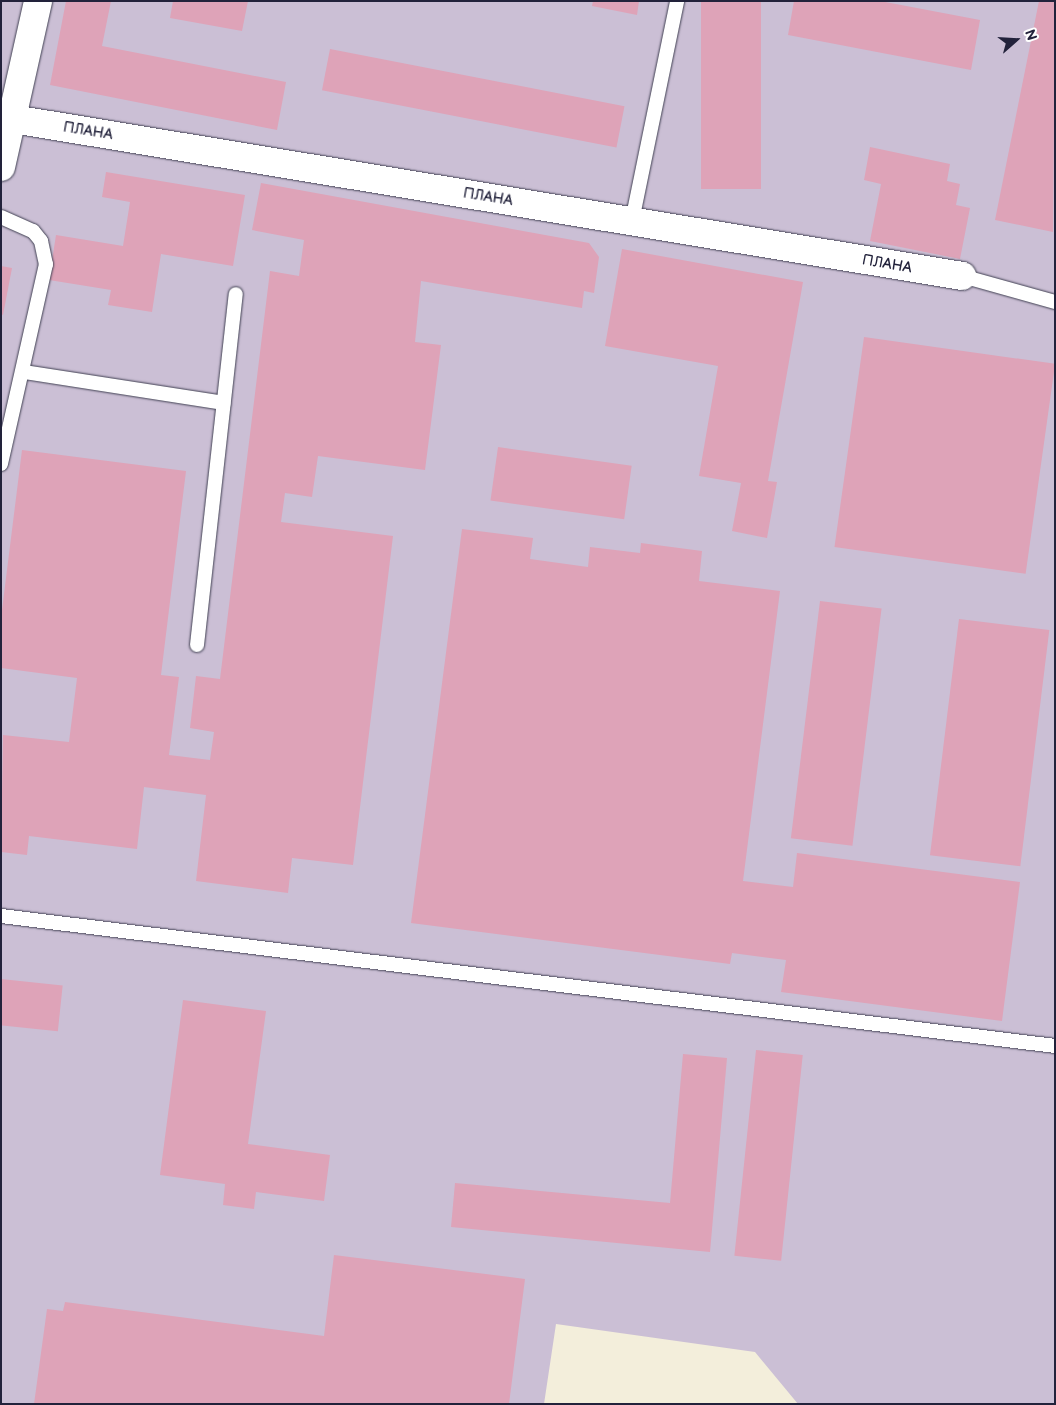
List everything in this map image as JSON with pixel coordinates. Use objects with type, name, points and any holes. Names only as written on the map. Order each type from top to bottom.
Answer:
[{"type":"street","points":[[1,167],[38,1]]},
{"type":"street","name":"ПЛАНА","points":[[13,119],[962,276]]},
{"type":"lane","points":[[632,221],[677,1]]},
{"type":"lane","points":[[1,217],[33,231],[45,252],[24,372],[1,464]]},
{"type":"lane","points":[[962,276],[1055,302]]},
{"type":"lane","points":[[197,645],[236,294]]},
{"type":"lane","points":[[24,372],[224,403]]},
{"type":"lane","points":[[1,916],[1055,1046]]},
{"type":"shaded area","points":[[1,1],[1055,1],[1055,1404],[798,1404],[755,1352],[556,1324],[544,1404],[1,1404]]},
{"type":"building","points":[[66,1],[111,1],[102,46],[286,82],[277,130],[50,85]]},
{"type":"building","points":[[173,1],[248,1],[242,31],[170,18]]},
{"type":"building","points":[[593,1],[639,1],[637,15],[592,6]]},
{"type":"building","points":[[701,1],[761,1],[761,189],[701,189]]},
{"type":"building","points":[[794,1],[880,1],[980,20],[971,70],[788,35]]},
{"type":"building","points":[[1039,1],[1055,1],[1053,232],[995,220]]},
{"type":"building","points":[[330,49],[624,106],[616,147],[322,90]]},
{"type":"building","points":[[870,147],[950,164],[947,181],[960,184],[956,205],[970,208],[960,259],[870,241],[881,184],[864,180]]},
{"type":"building","points":[[106,172],[245,195],[233,266],[161,254],[152,312],[108,305],[111,290],[49,280],[56,235],[123,246],[130,202],[102,197]]},
{"type":"building","points":[[261,183],[589,243],[599,257],[594,293],[584,291],[582,308],[421,281],[415,342],[441,345],[425,470],[318,456],[312,497],[285,493],[281,522],[393,536],[353,865],[292,858],[288,893],[196,881],[206,795],[144,787],[137,849],[29,836],[27,855],[1,852],[3,735],[69,742],[77,678],[1,668],[1,618],[22,450],[186,471],[161,675],[179,677],[169,755],[210,760],[214,732],[190,728],[196,676],[220,679],[270,271],[299,276],[304,240],[252,230]]},
{"type":"building","points":[[622,249],[803,282],[768,481],[777,482],[767,538],[732,531],[741,483],[699,476],[718,366],[605,346]]},
{"type":"building","points":[[1,266],[12,268],[3,315],[1,314]]},
{"type":"building","points":[[864,337],[1055,364],[1026,574],[834,547]]},
{"type":"building","points":[[498,447],[632,466],[624,519],[490,500]]},
{"type":"building","points":[[462,529],[533,538],[530,559],[588,567],[590,547],[640,553],[641,543],[702,551],[699,581],[780,591],[743,881],[793,887],[797,853],[1020,882],[1002,1021],[781,992],[786,960],[732,953],[730,964],[411,923]]},
{"type":"building","points":[[820,601],[882,609],[852,846],[791,838]]},
{"type":"building","points":[[959,619],[1049,630],[1020,866],[930,855]]},
{"type":"building","points":[[1,979],[63,985],[58,1031],[1,1025]]},
{"type":"building","points":[[183,1000],[266,1011],[248,1144],[330,1155],[324,1201],[256,1192],[254,1209],[223,1205],[225,1184],[160,1175]]},
{"type":"building","points":[[756,1050],[803,1055],[781,1261],[734,1256]]},
{"type":"building","points":[[683,1054],[727,1058],[710,1252],[451,1227],[455,1183],[670,1203]]},
{"type":"building","points":[[334,1255],[525,1279],[509,1404],[34,1404],[47,1309],[63,1311],[65,1302],[324,1336]]}]
